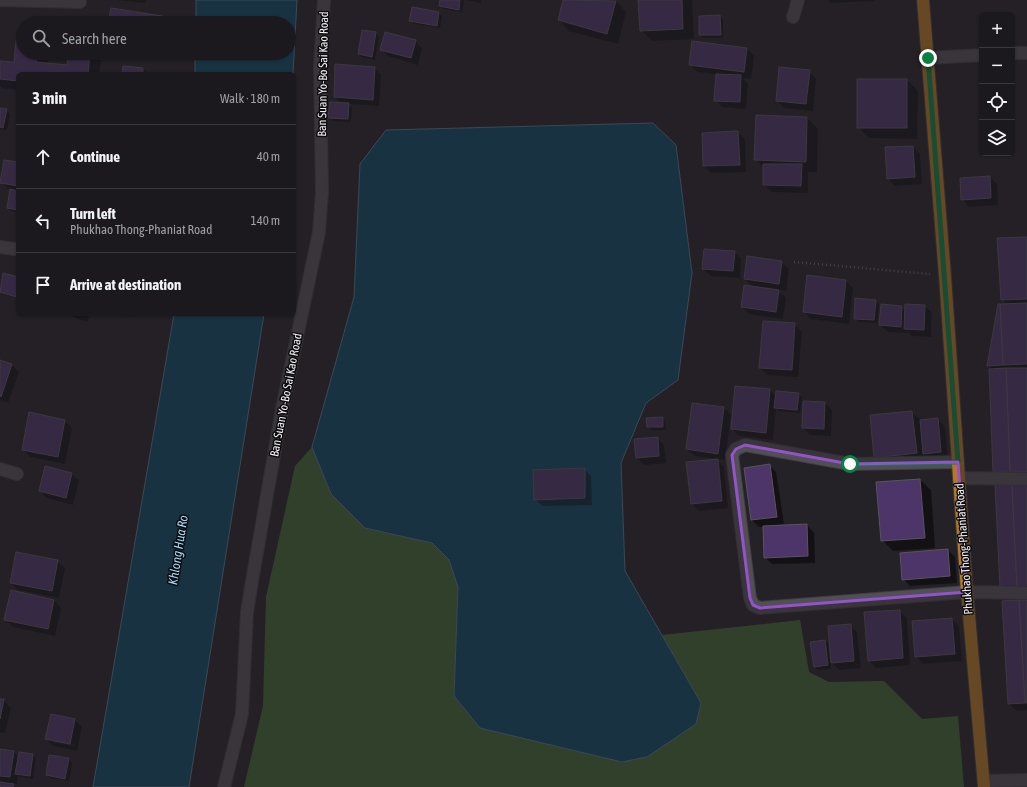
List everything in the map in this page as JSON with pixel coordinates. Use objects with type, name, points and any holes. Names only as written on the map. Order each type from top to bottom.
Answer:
[{"type":"main road","name":"Phukhao Thong-Phaniat Road","points":[[922,0],[945,276],[967,592],[984,784]]},
{"type":"street","points":[[0,0],[80,2]]},
{"type":"street","name":"Ban Suan Yo-Bo Sai Kao Road","points":[[224,787],[242,714],[247,612],[253,573],[282,409],[320,226],[322,192],[320,70],[324,0]]},
{"type":"street","points":[[793,18],[798,0]]},
{"type":"street","points":[[1015,53],[1027,53]]},
{"type":"street","points":[[928,58],[979,55]]},
{"type":"street","points":[[0,247],[16,248]]},
{"type":"street","points":[[958,462],[850,464],[744,445],[736,449],[732,455],[750,598],[753,605],[760,608],[967,592],[1027,593]]},
{"type":"street","points":[[0,469],[17,474]]},
{"type":"street","points":[[959,478],[1027,479]]},
{"type":"street","points":[[984,784],[1027,780]]},
{"type":"path","points":[[794,262],[945,276]]},
{"type":"highlighted area","points":[[745,445],[850,464],[958,462],[967,592],[760,608],[753,605],[750,598],[732,455],[736,449]]},
{"type":"green space","points":[[312,447],[331,494],[365,528],[432,543],[449,560],[458,587],[454,696],[701,703],[662,635],[800,620],[809,672],[829,682],[884,681],[922,719],[958,716],[964,787],[244,787],[263,706],[266,597],[295,466]]},
{"type":"water","points":[[196,0],[297,0],[296,18],[296,16],[196,16]]},
{"type":"water","points":[[195,60],[294,60],[293,72],[195,72]]},
{"type":"water","points":[[653,123],[676,145],[692,273],[678,380],[646,403],[621,463],[625,571],[701,703],[696,724],[647,757],[622,762],[480,728],[454,696],[458,587],[449,560],[432,543],[365,528],[331,494],[312,447],[354,297],[360,164],[386,130]]},
{"type":"water","name":"Khlong Hua Ro","points":[[174,316],[264,316],[189,787],[93,787]]},
{"type":"building","points":[[440,0],[460,0],[459,10],[439,6]]},
{"type":"building","points":[[563,0],[616,1],[607,34],[558,20]]},
{"type":"building","points":[[638,0],[682,0],[683,29],[640,31]]},
{"type":"building","points":[[412,7],[439,12],[437,26],[409,21]]},
{"type":"building","points":[[111,8],[162,16],[109,16]]},
{"type":"building","points":[[720,15],[721,35],[699,35],[699,16]]},
{"type":"building","points":[[362,30],[376,32],[372,57],[358,54]]},
{"type":"building","points":[[385,32],[416,40],[411,58],[380,50]]},
{"type":"building","points":[[16,40],[16,60],[36,60],[36,62],[67,65],[68,60],[89,60],[88,72],[16,72],[16,81],[0,79],[0,61],[14,62]]},
{"type":"building","points":[[692,41],[747,48],[744,72],[689,65]]},
{"type":"building","points":[[335,64],[375,67],[373,100],[334,97]]},
{"type":"building","points":[[123,66],[143,68],[143,72],[122,72]]},
{"type":"building","points":[[779,67],[810,70],[806,104],[776,101]]},
{"type":"building","points":[[716,74],[741,75],[740,102],[714,101]]},
{"type":"building","points":[[857,79],[907,79],[907,128],[857,128]]},
{"type":"building","points":[[330,102],[349,103],[348,119],[328,118]]},
{"type":"building","points":[[0,108],[7,109],[3,128],[0,127]]},
{"type":"building","points":[[756,115],[807,117],[806,162],[754,160]]},
{"type":"building","points":[[738,131],[740,165],[703,166],[702,133]]},
{"type":"building","points":[[913,146],[915,177],[887,179],[885,147]]},
{"type":"building","points":[[4,160],[16,162],[16,186],[0,183]]},
{"type":"building","points":[[763,164],[802,164],[801,186],[763,185]]},
{"type":"building","points":[[990,176],[991,198],[961,200],[960,178]]},
{"type":"building","points":[[10,189],[16,190],[16,210],[7,208]]},
{"type":"building","points":[[1027,237],[1027,299],[1001,300],[997,238]]},
{"type":"building","points":[[704,249],[735,251],[733,271],[702,269]]},
{"type":"building","points":[[747,256],[782,261],[779,284],[744,279]]},
{"type":"building","points":[[3,273],[16,276],[16,297],[0,292]]},
{"type":"building","points":[[807,275],[846,280],[842,317],[803,312]]},
{"type":"building","points":[[744,285],[779,290],[776,312],[741,307]]},
{"type":"building","points":[[855,298],[876,300],[874,320],[854,319]]},
{"type":"building","points":[[1027,303],[1027,364],[1003,365],[1000,304]]},
{"type":"building","points":[[881,304],[902,306],[901,327],[879,325]]},
{"type":"building","points":[[905,304],[925,305],[924,330],[904,329]]},
{"type":"building","points":[[998,304],[1000,304],[1003,365],[987,366]]},
{"type":"building","points":[[763,321],[795,323],[792,370],[759,368]]},
{"type":"building","points":[[0,360],[12,364],[1,397],[0,396]]},
{"type":"building","points":[[1006,368],[1027,368],[1027,472],[1010,472]]},
{"type":"building","points":[[1006,368],[1010,472],[993,472],[989,369]]},
{"type":"building","points":[[735,386],[770,389],[766,433],[731,429]]},
{"type":"building","points":[[776,391],[799,393],[797,410],[774,408]]},
{"type":"building","points":[[803,401],[825,402],[824,429],[802,428]]},
{"type":"building","points":[[692,403],[724,407],[718,454],[686,449]]},
{"type":"building","points":[[912,411],[917,453],[874,458],[870,415]]},
{"type":"building","points":[[29,412],[65,420],[58,457],[22,450]]},
{"type":"building","points":[[663,417],[663,427],[647,427],[646,418]]},
{"type":"building","points":[[938,418],[941,452],[923,454],[920,420]]},
{"type":"building","points":[[658,437],[659,456],[636,458],[634,439]]},
{"type":"building","points":[[718,459],[722,501],[691,504],[686,462]]},
{"type":"building","points":[[770,464],[777,517],[751,520],[744,468]]},
{"type":"building","points":[[45,466],[72,473],[66,498],[39,491]]},
{"type":"building","points":[[585,468],[585,498],[534,500],[533,470]]},
{"type":"building","points":[[920,479],[925,538],[881,541],[876,482]]},
{"type":"building","points":[[995,485],[1012,485],[1017,587],[1000,587]]},
{"type":"building","points":[[1012,485],[1027,485],[1027,587],[1017,587]]},
{"type":"building","points":[[807,524],[808,556],[764,558],[763,526]]},
{"type":"building","points":[[948,549],[950,576],[902,580],[900,553]]},
{"type":"building","points":[[16,552],[58,560],[52,591],[10,583]]},
{"type":"building","points":[[11,590],[54,600],[48,629],[4,620]]},
{"type":"building","points":[[1019,600],[1027,600],[1027,703],[1025,703]]},
{"type":"building","points":[[1019,600],[1025,703],[1008,704],[1002,601]]},
{"type":"building","points":[[900,610],[903,658],[868,661],[864,612]]},
{"type":"building","points":[[952,618],[955,654],[915,657],[912,621]]},
{"type":"building","points":[[851,624],[854,661],[831,663],[828,626]]},
{"type":"building","points":[[825,640],[828,665],[814,667],[810,642]]},
{"type":"building","points":[[0,699],[4,699],[0,719]]},
{"type":"building","points":[[51,714],[75,719],[70,744],[45,739]]},
{"type":"building","points":[[0,749],[14,751],[10,777],[0,776]]},
{"type":"building","points":[[19,752],[33,754],[30,776],[15,774]]},
{"type":"building","points":[[49,755],[69,758],[65,779],[46,775]]},
{"type":"building","points":[[0,782],[14,784],[13,787],[0,787]]},
{"type":"route","points":[[850,464],[958,462],[928,58]]}]
